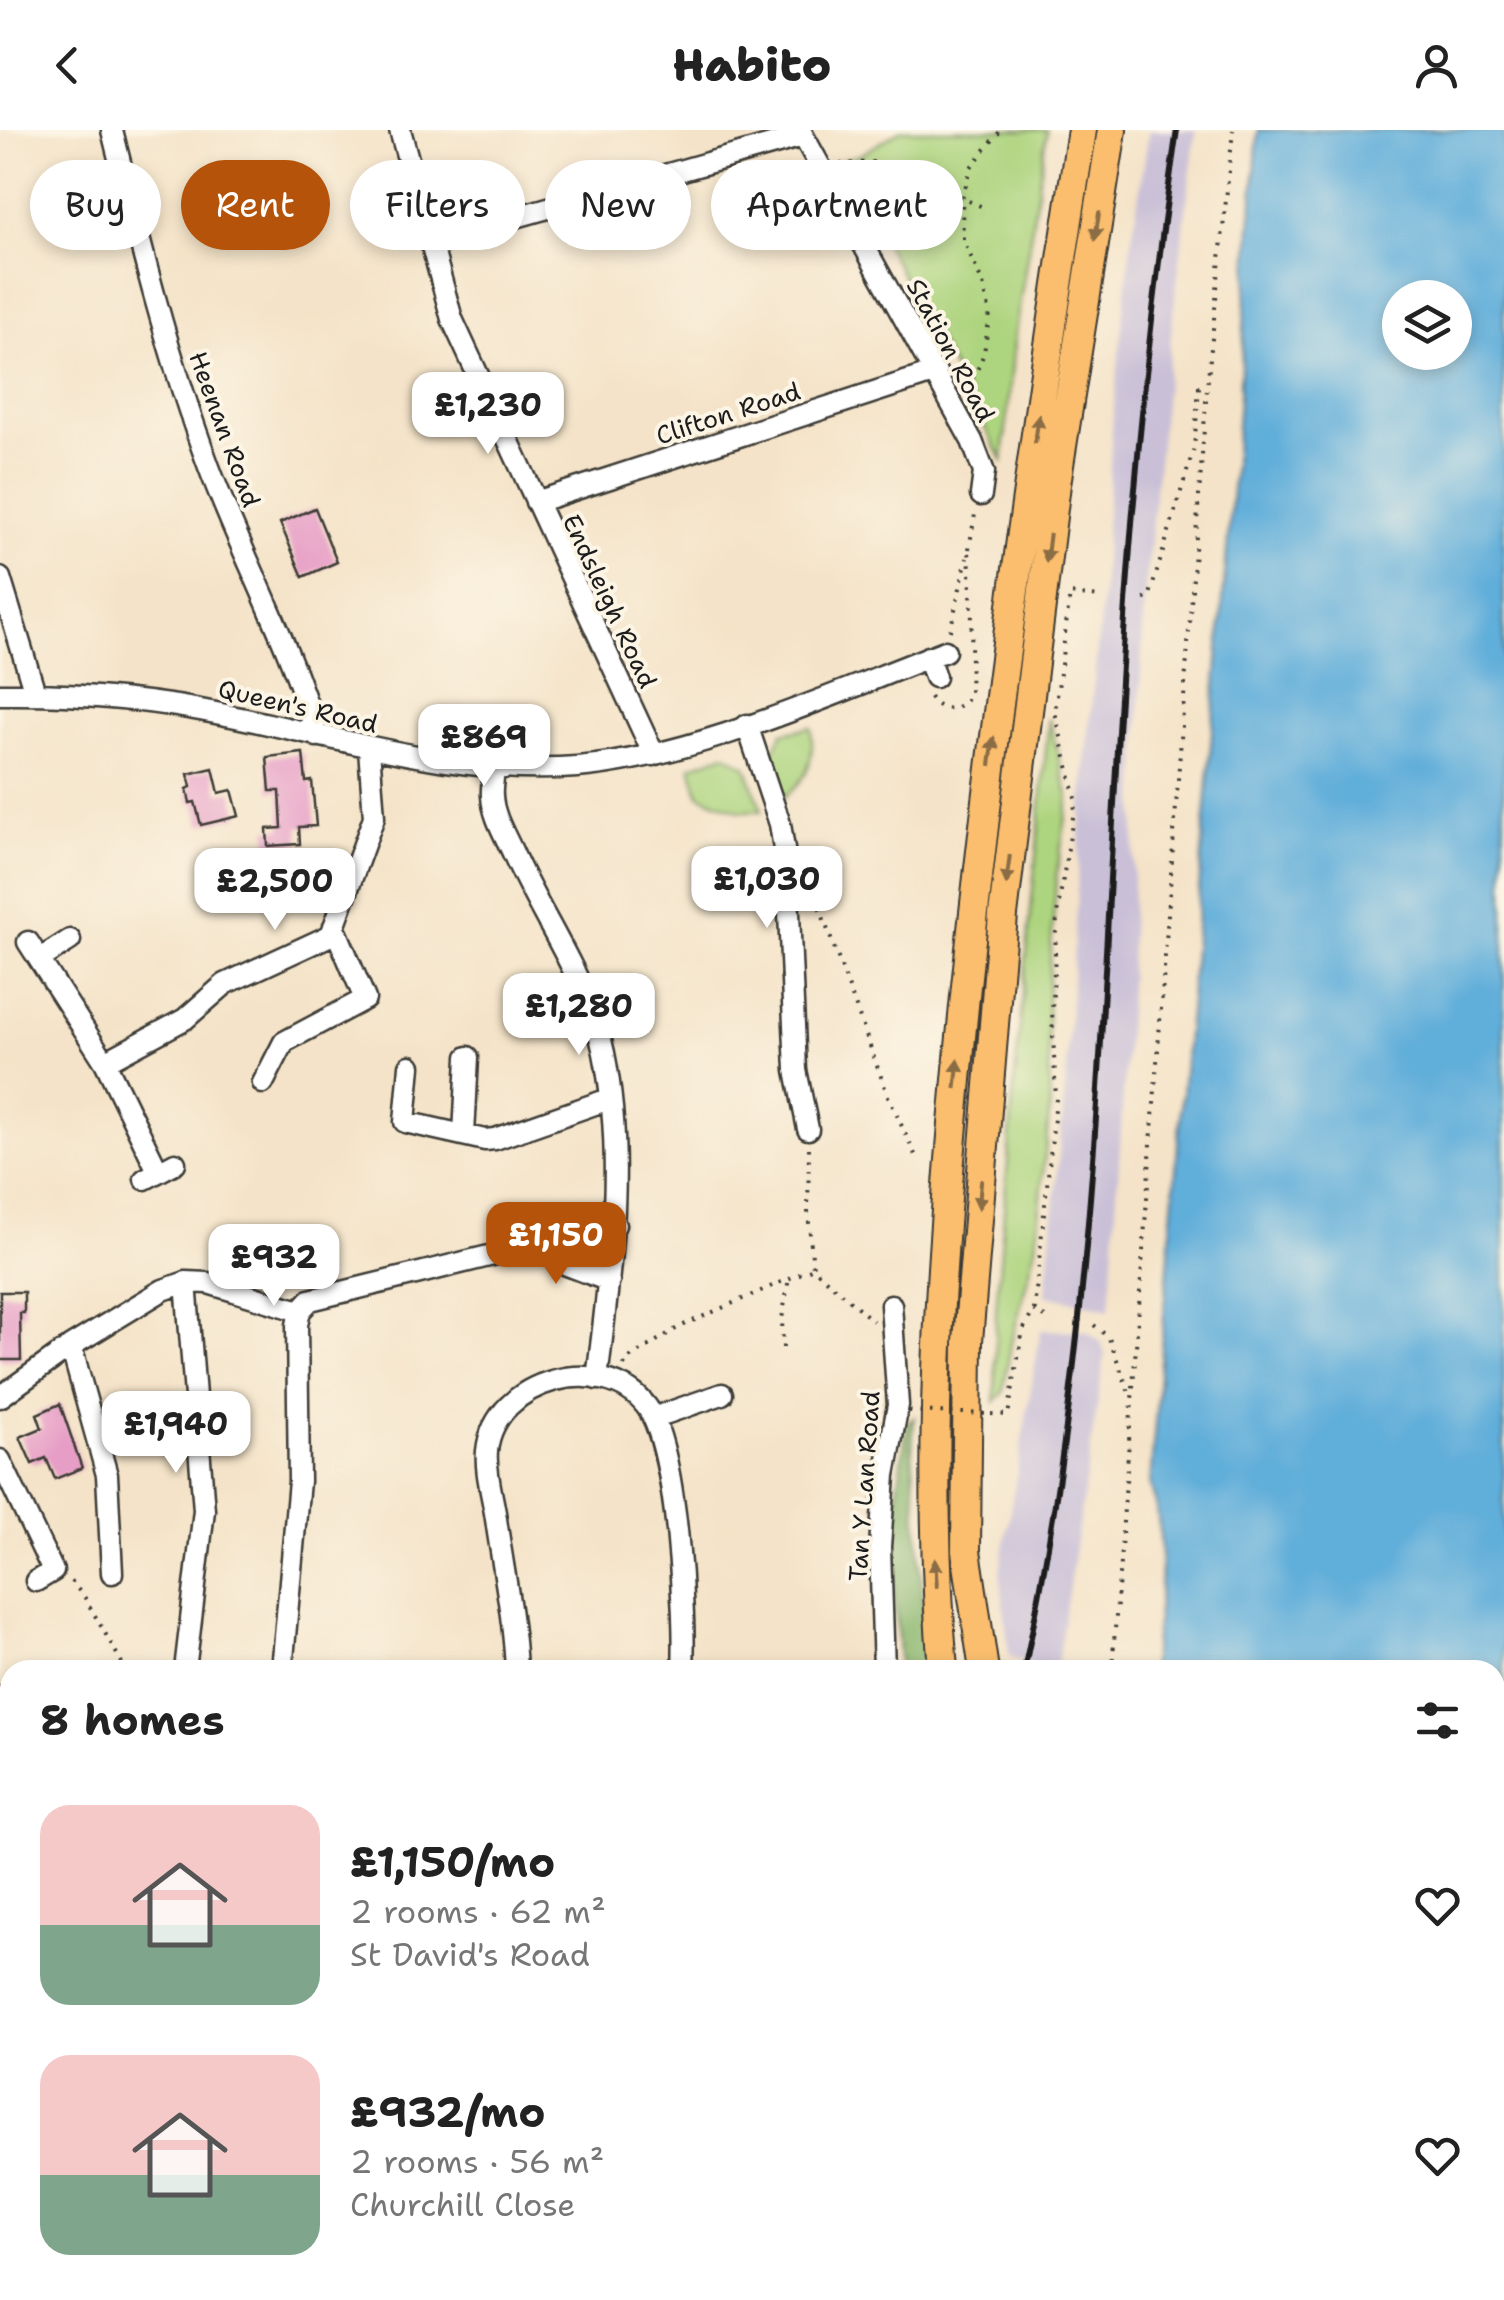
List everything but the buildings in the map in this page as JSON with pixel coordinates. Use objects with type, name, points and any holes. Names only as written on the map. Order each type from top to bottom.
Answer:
[{"type":"highway","points":[[941,1660],[933,1522],[935,1375],[952,1131],[986,796],[1082,130]]},
{"type":"highway","points":[[982,1660],[966,1551],[968,1341],[1003,915],[1056,484],[1112,130]]},
{"type":"street","name":"Heenan Road","points":[[112,130],[157,310],[210,468],[303,688],[317,736]]},
{"type":"street","name":"Endsleigh Road","points":[[400,130],[408,160]]},
{"type":"street","points":[[525,214],[802,133]]},
{"type":"street","name":"Station Road","points":[[802,133],[816,160]]},
{"type":"street","name":"Endsleigh Road","points":[[433,250],[452,318],[654,755]]},
{"type":"street","name":"Station Road","points":[[867,250],[950,397],[984,472],[981,495]]},
{"type":"street","name":"Clifton Road","points":[[536,502],[936,372]]},
{"type":"street","points":[[0,578],[35,694]]},
{"type":"street","name":"Queen's Road","points":[[0,694],[149,700],[414,757],[494,766],[576,767],[654,755],[936,661]]},
{"type":"street","points":[[747,725],[780,824],[787,868],[796,1070],[808,1128]]},
{"type":"street","points":[[106,1062],[185,1019],[224,984],[330,936],[374,817],[368,748]]},
{"type":"street","points":[[494,766],[492,795],[496,814],[589,1003],[604,1053],[614,1225],[607,1381]]},
{"type":"street","points":[[263,1083],[284,1042],[365,999],[334,926]]},
{"type":"street","points":[[70,940],[34,951],[106,1062],[160,1171]]},
{"type":"street","points":[[464,1135],[468,1057]]},
{"type":"street","points":[[410,1066],[405,1122],[464,1135],[495,1139],[609,1099]]},
{"type":"street","points":[[283,1660],[299,1481],[296,1325],[300,1311],[310,1300],[614,1225]]},
{"type":"street","points":[[560,1238],[567,1264],[609,1281]]},
{"type":"street","points":[[0,1397],[71,1346],[163,1290],[186,1282],[208,1283],[300,1311]]},
{"type":"street","points":[[186,1282],[204,1510],[186,1660]]},
{"type":"street","name":"Tan Y Lan Road","points":[[884,1660],[880,1548],[886,1475],[898,1405],[891,1306]]},
{"type":"street","points":[[71,1346],[107,1475],[112,1573]]},
{"type":"street","points":[[516,1660],[487,1449],[509,1403],[528,1389],[547,1382],[607,1381],[646,1406],[653,1418],[681,1554],[684,1660]]},
{"type":"street","points":[[653,1418],[722,1394]]},
{"type":"street","points":[[0,1460],[44,1576]]},
{"type":"path","points":[[963,195],[971,167],[1001,130]]},
{"type":"path","points":[[1113,1660],[1207,388],[1233,130]]},
{"type":"path","points":[[963,198],[983,208]]},
{"type":"path","points":[[950,397],[969,384],[976,373],[989,328],[988,299],[963,239]]},
{"type":"path","points":[[1144,599],[1149,598],[1194,448],[1199,387],[1207,388]]},
{"type":"path","points":[[936,661],[981,495]]},
{"type":"path","points":[[909,1411],[1008,1415],[1023,1330],[1034,1310],[1056,1099],[1052,1011],[1057,915],[1076,799],[1054,712],[1070,594],[1102,596]]},
{"type":"path","points":[[810,880],[888,1096],[917,1159]]},
{"type":"path","points":[[808,1128],[812,1268],[893,1340]]},
{"type":"path","points":[[607,1381],[626,1360],[680,1328],[812,1268]]},
{"type":"path","points":[[783,1348],[782,1318],[789,1278]]},
{"type":"path","points":[[1034,1310],[1045,1317]]},
{"type":"path","points":[[1094,1325],[1109,1338],[1131,1397]]},
{"type":"path","points":[[44,1576],[72,1582],[120,1660]]},
{"type":"shaded area","points":[[1149,130],[1196,130],[1144,599],[1128,1014],[1110,1309],[1046,1295],[1066,1080],[1082,804],[1102,597],[1113,414],[1130,251]]},
{"type":"shaded area","points":[[1041,1330],[1086,1331],[1101,1342],[1105,1355],[1058,1660],[1020,1660],[1009,1656],[1000,1571]]},
{"type":"green space","points":[[901,130],[1047,130],[1015,333],[1003,461],[888,250],[963,250],[963,160],[843,160],[860,155]]},
{"type":"green space","points":[[1049,718],[1069,799],[1057,872],[1047,999],[1050,1105],[1036,1247],[1012,1339],[1003,1393],[995,1402],[996,1311]]},
{"type":"green space","points":[[811,727],[812,748],[805,775],[784,797],[771,756],[782,733]]},
{"type":"green space","points":[[725,754],[746,766],[762,811],[739,811],[699,795],[691,766]]},
{"type":"green space","points":[[914,1417],[912,1449],[927,1660],[899,1660],[893,1571],[898,1486],[908,1422]]},
{"type":"water","points":[[1258,130],[1504,130],[1504,1660],[1152,1660],[1161,1553],[1150,1484]]},
{"type":"railway","points":[[1026,1660],[1051,1531],[1071,1392],[1085,1251],[1130,548],[1150,339],[1177,130]]}]
